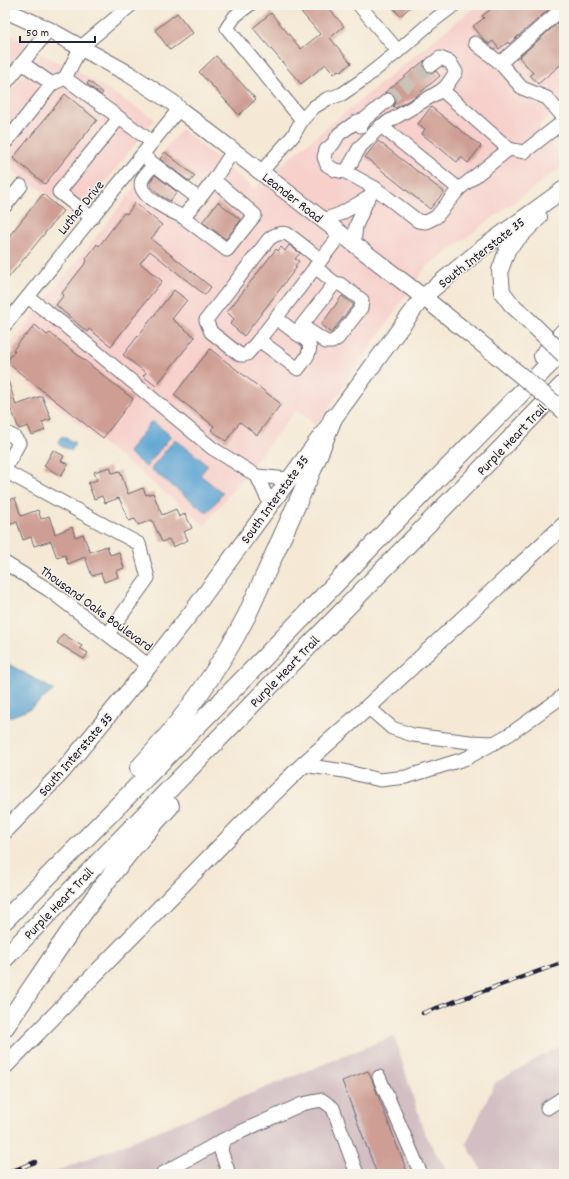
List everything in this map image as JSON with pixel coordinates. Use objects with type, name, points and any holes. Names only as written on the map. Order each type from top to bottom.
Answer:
[{"type":"highway","points":[[424,492],[495,403],[538,361],[564,332]]},
{"type":"highway","name":"Purple Heart Trail","points":[[5,920],[259,663],[564,349]]},
{"type":"highway","name":"Purple Heart Trail","points":[[5,958],[564,384]]},
{"type":"highway","points":[[57,866],[69,840],[150,756],[188,710],[220,663],[247,615],[313,468],[333,418]]},
{"type":"highway","points":[[5,1027],[102,887],[130,851],[156,821],[318,651],[388,564]]},
{"type":"main road","name":"Leander Road","points":[[5,10],[49,30],[81,47],[129,74],[173,103],[423,297],[564,411]]},
{"type":"main road","name":"South Interstate 35","points":[[5,831],[62,772],[149,666],[190,613],[423,297],[481,249],[564,191]]},
{"type":"main road","points":[[564,191],[508,248],[500,270],[502,292],[512,305],[564,355]]},
{"type":"main road","points":[[5,1066],[240,826],[303,765],[368,707],[564,525]]},
{"type":"street","points":[[5,141],[6,142],[52,84],[65,78],[81,47],[131,5]]},
{"type":"street","points":[[249,5],[235,16],[227,28],[302,120]]},
{"type":"street","points":[[358,5],[398,51]]},
{"type":"street","points":[[261,172],[293,136],[302,120],[314,107],[328,99],[342,94],[361,81],[454,5]]},
{"type":"street","points":[[500,63],[564,7]]},
{"type":"street","points":[[5,84],[49,30]]},
{"type":"street","points":[[475,43],[500,63],[522,88],[547,98],[564,118]]},
{"type":"street","points":[[346,172],[360,147],[381,126],[442,90],[456,72],[450,62],[440,58],[431,65]]},
{"type":"street","points":[[22,63],[52,84]]},
{"type":"street","points":[[65,78],[152,142]]},
{"type":"street","points":[[442,90],[509,148],[524,152],[564,121]]},
{"type":"street","points":[[388,100],[365,119],[356,122],[339,134],[333,144],[326,150],[324,157],[327,165],[335,170],[346,172],[371,193],[418,221],[426,222],[436,217],[459,189],[509,148]]},
{"type":"street","name":"Luther Drive","points":[[8,316],[28,297],[179,109]]},
{"type":"street","points":[[92,218],[59,192],[119,118]]},
{"type":"street","points":[[381,126],[459,189]]},
{"type":"street","points":[[184,217],[214,180],[233,151]]},
{"type":"street","points":[[142,156],[199,199]]},
{"type":"street","points":[[154,165],[142,180],[143,189],[148,197],[162,207],[184,217],[227,250],[255,215],[214,180]]},
{"type":"street","points":[[5,206],[21,186]]},
{"type":"street","points":[[323,220],[340,214],[371,193]]},
{"type":"street","points":[[354,244],[356,226],[371,193]]},
{"type":"street","points":[[276,318],[326,342],[332,342],[338,338],[361,308],[362,300],[340,284],[335,283],[318,264],[288,234],[278,234],[269,239],[206,320],[211,332],[240,355],[247,354],[259,340],[276,318],[318,264],[341,234]]},
{"type":"street","points":[[299,330],[335,283]]},
{"type":"street","points":[[28,297],[63,324],[212,448],[257,476],[288,479]]},
{"type":"street","points":[[259,340],[298,369],[310,349],[310,345],[299,330]]},
{"type":"street","points":[[5,432],[14,436],[19,443],[5,470],[140,544],[148,578],[108,634]]},
{"type":"street","points":[[257,476],[270,504]]},
{"type":"street","name":"Thousand Oaks Boulevard","points":[[5,564],[50,590],[149,666]]},
{"type":"street","points":[[303,765],[380,780],[406,777],[467,758],[510,734],[564,694]]},
{"type":"street","points":[[368,707],[392,728],[413,734],[470,742],[493,743]]},
{"type":"street","points":[[379,1077],[422,1174]]},
{"type":"street","points":[[547,1108],[564,1097]]},
{"type":"street","points":[[162,1174],[223,1140],[302,1104],[322,1100],[332,1108],[357,1174]]},
{"type":"street","points":[[223,1140],[221,1150],[229,1174]]},
{"type":"shaded area","points":[[477,5],[564,5],[564,104],[538,126],[564,162],[564,165],[425,268],[316,426],[297,409],[205,525],[5,365],[5,352],[181,129],[254,189],[287,160]]},
{"type":"shaded area","points":[[5,32],[27,43],[5,70]]},
{"type":"shaded area","points":[[41,54],[81,73],[155,119],[79,215],[20,176],[5,163],[5,96]]},
{"type":"shaded area","points":[[394,1036],[425,1135],[449,1174],[50,1174]]},
{"type":"shaded area","points":[[564,1043],[564,1174],[484,1174],[466,1144],[495,1083]]},
{"type":"water","points":[[152,421],[171,436],[146,467],[128,452]]},
{"type":"water","points":[[62,436],[75,443],[71,451],[58,444]]},
{"type":"water","points":[[175,439],[208,465],[200,475],[223,493],[207,513],[151,469]]},
{"type":"water","points":[[5,662],[54,690],[30,709],[5,719]]},
{"type":"building","points":[[295,5],[326,5],[344,26],[330,38],[351,63],[341,72],[338,70],[334,74],[326,64],[301,84],[253,28],[271,13],[301,49],[320,34]]},
{"type":"building","points":[[391,5],[413,5],[400,16]]},
{"type":"building","points":[[496,5],[554,5],[509,44],[508,42],[499,49],[493,41],[489,44],[484,40],[473,26],[484,18],[482,16]]},
{"type":"building","points":[[177,13],[193,33],[170,50],[155,30]]},
{"type":"building","points":[[564,18],[564,62],[538,84],[530,75],[533,73],[519,57]]},
{"type":"building","points":[[216,56],[256,99],[239,115],[199,72]]},
{"type":"building","points":[[425,60],[423,66],[425,70],[432,73],[436,71],[440,76],[415,97],[395,108],[393,106],[396,102],[394,95],[390,92],[384,93]]},
{"type":"building","points":[[89,81],[103,93],[101,95],[87,84]]},
{"type":"building","points":[[65,94],[97,120],[45,184],[13,158]]},
{"type":"building","points":[[431,107],[481,146],[468,163],[461,157],[457,162],[422,134],[425,129],[418,124]]},
{"type":"building","points":[[378,141],[444,192],[430,209],[365,157]]},
{"type":"building","points":[[165,152],[195,176],[190,182],[160,159]]},
{"type":"building","points":[[155,175],[177,192],[170,201],[161,196],[151,187],[150,182]]},
{"type":"building","points":[[43,194],[63,211],[5,282],[5,241]]},
{"type":"building","points":[[218,202],[241,220],[226,239],[202,222]]},
{"type":"building","points":[[135,203],[162,225],[151,239],[211,287],[205,295],[150,251],[140,263],[162,281],[111,346],[89,329],[87,332],[56,305],[64,295],[62,293],[87,261],[86,259],[97,244],[99,246],[124,213],[127,214]]},
{"type":"building","points":[[289,245],[300,253],[295,259],[299,261],[295,266],[297,267],[244,336],[230,324],[234,319],[227,312],[276,249],[278,251],[281,247],[285,251]]},
{"type":"building","points":[[174,290],[187,300],[172,319],[195,337],[156,386],[143,376],[146,373],[123,355]]},
{"type":"building","points":[[342,296],[353,305],[331,333],[321,325]]},
{"type":"building","points":[[35,325],[47,335],[50,333],[133,399],[103,438],[6,362],[15,351],[13,350]]},
{"type":"building","points":[[210,349],[281,404],[257,435],[240,422],[226,441],[211,430],[214,426],[174,395]]},
{"type":"building","points":[[7,377],[16,405],[42,396],[51,419],[42,422],[45,430],[32,435],[28,426],[19,429],[12,411],[5,413],[5,378]]},
{"type":"building","points":[[53,450],[64,456],[61,461],[68,464],[61,476],[44,466]]},
{"type":"building","points":[[110,467],[112,473],[120,471],[128,494],[143,488],[146,495],[153,493],[162,515],[176,509],[179,517],[185,514],[192,528],[184,532],[188,540],[173,547],[169,539],[162,542],[152,520],[138,525],[135,519],[129,521],[119,498],[105,503],[102,496],[94,499],[88,483],[97,480],[94,472]]},
{"type":"building","points":[[15,498],[21,516],[38,510],[41,519],[49,516],[55,534],[72,527],[75,537],[83,534],[90,552],[107,546],[110,555],[119,552],[124,568],[116,571],[118,577],[104,582],[101,573],[92,576],[85,557],[68,564],[65,555],[57,558],[51,541],[34,546],[31,537],[23,540],[17,522],[5,526],[5,501]]},
{"type":"building","points":[[63,634],[82,646],[80,648],[88,653],[84,659],[57,643]]},
{"type":"building","points":[[368,1071],[408,1174],[377,1174],[342,1081]]},
{"type":"tunnel","points":[[388,100],[431,65]]},
{"type":"railway","points":[[423,1013],[564,962]]},
{"type":"railway","points":[[5,1174],[35,1162]]}]
